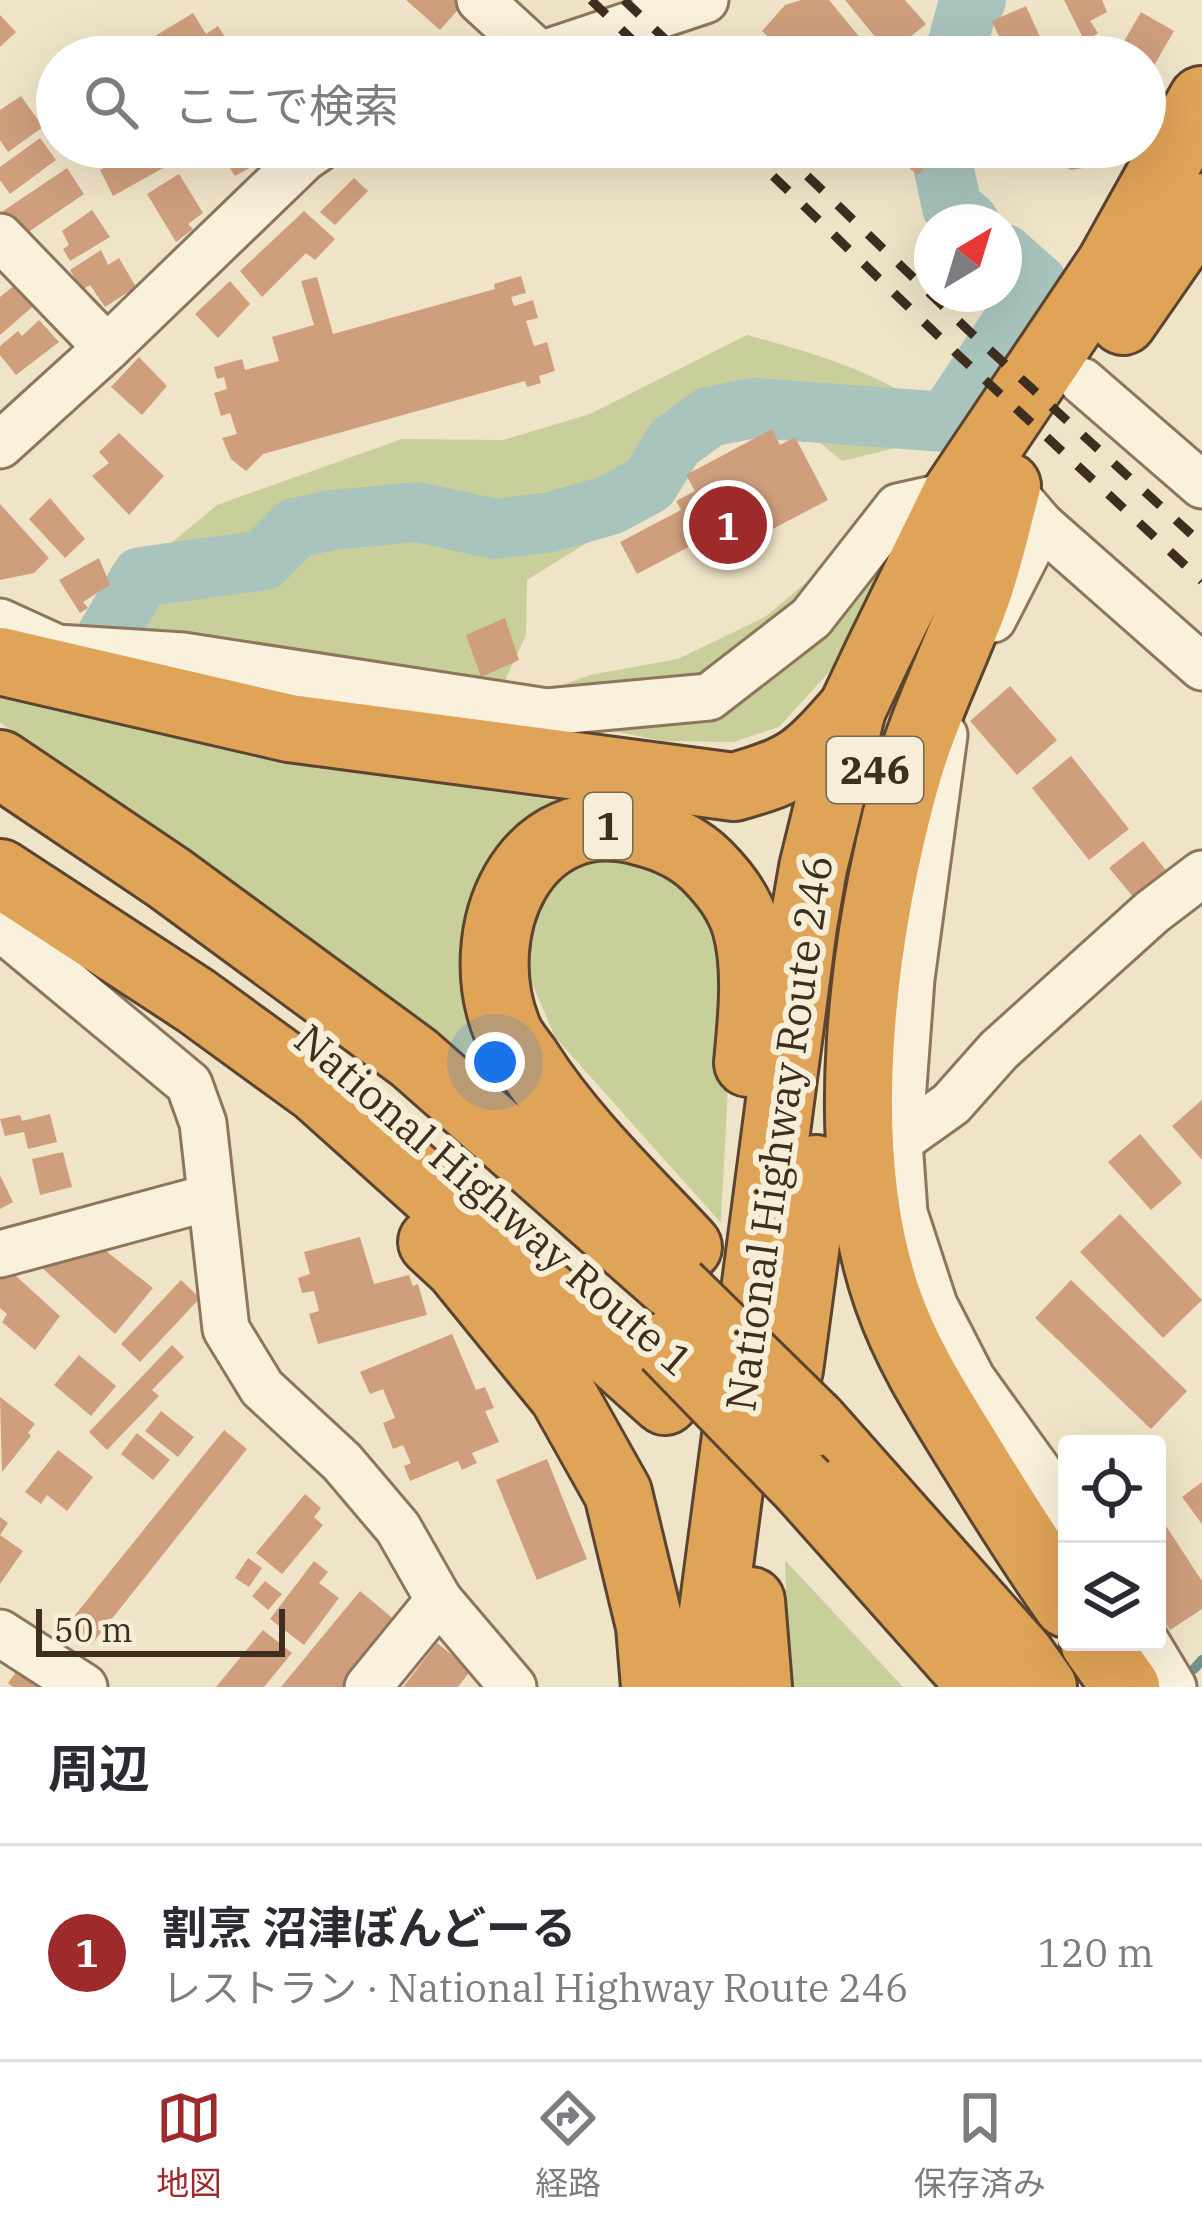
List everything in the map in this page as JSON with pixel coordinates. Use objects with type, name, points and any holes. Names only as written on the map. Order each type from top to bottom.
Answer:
[{"type":"highway","name":"National Highway Route 246","points":[[1166,165],[1202,100]]},
{"type":"highway","name":"National Highway Route 246","points":[[738,1687],[806,1273],[843,917],[879,756],[910,675],[1001,502],[1110,265],[1164,168]]},
{"type":"highway","name":"National Highway Route 246","points":[[703,1687],[803,926],[852,710],[1202,207]]},
{"type":"highway","points":[[1001,502],[986,567],[916,748],[886,859],[871,936],[862,1022],[863,1170],[869,1228],[887,1297],[916,1366],[1058,1591]]},
{"type":"highway","name":"1","points":[[0,661],[289,728],[734,787],[781,811],[819,842]]},
{"type":"highway","name":"1","points":[[734,787],[782,774],[814,752],[852,710]]},
{"type":"highway","name":"National Highway Route 1","points":[[0,764],[169,878],[414,1058],[674,1320],[800,1509],[1016,1677]]},
{"type":"highway","name":"1","points":[[674,1320],[552,1099],[507,1030],[493,968],[498,922],[514,882],[533,855],[560,838],[600,826],[624,826],[667,838],[699,857],[729,889],[746,923],[751,1033],[731,1238],[757,1288]]},
{"type":"highway","name":"National Highway Route 1","points":[[0,828],[267,1004],[674,1320]]},
{"type":"highway","points":[[819,842],[843,917]]},
{"type":"highway","name":"1","points":[[0,873],[196,1001],[317,1088],[674,1320],[817,1402],[978,1563],[1016,1677]]},
{"type":"highway","name":"1","points":[[196,1001],[248,1074],[458,1265],[563,1395],[618,1493],[650,1626],[655,1687]]},
{"type":"highway","name":"1","points":[[800,1509],[931,1687]]},
{"type":"highway","points":[[751,1601],[758,1687]]},
{"type":"highway","points":[[1100,1651],[1126,1687]]},
{"type":"street","points":[[480,0],[517,36]]},
{"type":"street","points":[[597,36],[705,0]]},
{"type":"street","points":[[0,445],[294,168]]},
{"type":"street","points":[[0,237],[107,348]]},
{"type":"street","points":[[1082,381],[1202,485]]},
{"type":"street","points":[[0,622],[57,648],[183,656],[547,712],[709,697],[811,618],[898,507],[1001,502],[1202,667]]},
{"type":"street","points":[[1001,502],[970,662],[945,732],[911,979],[899,1141],[904,1213],[934,1305],[972,1379],[1058,1498]]},
{"type":"street","points":[[899,1141],[951,1104],[999,1050],[1152,912],[1202,874]]},
{"type":"street","points":[[0,927],[189,1084],[203,1123],[226,1329],[262,1388],[342,1462],[398,1528],[439,1600],[513,1687]]},
{"type":"street","points":[[0,1254],[211,1197]]},
{"type":"street","points":[[368,1687],[439,1600]]},
{"type":"street","points":[[0,1633],[84,1687]]},
{"type":"street","points":[[1151,1651],[1173,1687]]},
{"type":"green space","points":[[747,335],[825,358],[880,381],[905,394],[942,427],[916,443],[842,461],[801,427],[746,427],[658,470],[658,508],[619,523],[527,580],[526,635],[497,698],[125,638],[147,563],[217,505],[402,439],[503,440],[590,414]]},
{"type":"green space","points":[[902,528],[880,616],[779,727],[733,742],[663,741],[597,728],[517,701],[590,675],[678,659],[765,617],[860,537]]},
{"type":"green space","points":[[0,681],[242,754],[559,801],[493,876],[477,947],[587,1159],[0,722]]},
{"type":"green space","points":[[626,847],[691,894],[720,934],[726,954],[729,1027],[721,1223],[555,1037],[523,962],[541,886],[576,859]]},
{"type":"green space","points":[[785,1560],[903,1687],[789,1687]]},
{"type":"building","points":[[406,0],[462,0],[465,2],[440,30]]},
{"type":"building","points":[[829,0],[859,36],[767,36],[762,31],[785,5]]},
{"type":"building","points":[[845,0],[905,0],[926,24],[911,36],[874,36]]},
{"type":"building","points":[[1064,0],[1102,0],[1107,12],[1090,21],[1098,33],[1082,36]]},
{"type":"building","points":[[1026,6],[1040,36],[999,36],[992,21]]},
{"type":"building","points":[[1141,12],[1174,31],[1166,45],[1166,36],[1127,36]]},
{"type":"building","points":[[193,13],[206,34],[218,26],[224,36],[155,36]]},
{"type":"building","points":[[0,15],[16,32],[0,47]]},
{"type":"building","points":[[21,96],[36,117],[36,132],[8,152],[0,140],[0,110]]},
{"type":"building","points":[[36,141],[36,168],[45,168],[10,194],[0,180],[0,167]]},
{"type":"building","points":[[67,168],[84,194],[21,237],[3,211]]},
{"type":"building","points":[[104,168],[163,168],[113,196],[100,170]]},
{"type":"building","points":[[179,174],[203,213],[176,242],[147,194]]},
{"type":"building","points":[[354,178],[368,191],[335,225],[320,212]]},
{"type":"building","points":[[92,210],[110,237],[70,261],[63,249],[69,245],[62,231]]},
{"type":"building","points":[[304,211],[335,239],[315,260],[306,253],[262,297],[240,271]]},
{"type":"building","points":[[101,250],[108,265],[119,258],[136,287],[105,307],[90,285],[82,290],[70,270]]},
{"type":"building","points":[[521,276],[526,293],[511,297],[514,306],[533,300],[538,318],[526,321],[534,346],[547,342],[555,371],[539,376],[541,383],[527,387],[525,381],[263,454],[246,471],[231,459],[222,438],[237,434],[230,413],[221,416],[214,393],[227,389],[214,367],[242,359],[245,370],[279,361],[272,337],[314,325],[301,281],[317,277],[333,334],[495,289],[494,284]]},
{"type":"building","points":[[21,280],[38,302],[0,335],[0,297]]},
{"type":"building","points":[[230,281],[250,304],[218,338],[195,314]]},
{"type":"building","points":[[39,320],[59,342],[16,375],[0,355],[0,346],[18,331],[22,336]]},
{"type":"building","points":[[139,357],[167,386],[142,415],[111,387]]},
{"type":"building","points":[[772,429],[780,445],[795,437],[828,500],[709,562],[698,542],[637,574],[620,542],[681,510],[676,501],[695,491],[686,475]]},
{"type":"building","points":[[119,433],[164,476],[129,515],[92,476],[109,463],[99,452]]},
{"type":"building","points":[[50,498],[85,539],[65,558],[29,519]]},
{"type":"building","points":[[0,504],[49,558],[34,573],[0,580]]},
{"type":"building","points":[[99,558],[110,585],[83,602],[88,608],[80,613],[59,580]]},
{"type":"building","points":[[505,618],[519,660],[481,677],[466,635]]},
{"type":"building","points":[[1010,686],[1057,740],[1017,775],[970,721]]},
{"type":"building","points":[[1071,756],[1129,829],[1089,860],[1032,788]]},
{"type":"building","points":[[1143,841],[1172,878],[1139,904],[1109,868]]},
{"type":"building","points":[[1202,1100],[1202,1160],[1172,1126]]},
{"type":"building","points":[[50,1114],[57,1142],[28,1149],[24,1132],[5,1136],[0,1119],[20,1115],[22,1121]]},
{"type":"building","points":[[1140,1134],[1182,1183],[1151,1210],[1108,1162]]},
{"type":"building","points":[[63,1152],[72,1187],[40,1195],[32,1159]]},
{"type":"building","points":[[0,1175],[13,1202],[0,1209]]},
{"type":"building","points":[[1120,1214],[1202,1300],[1163,1338],[1080,1252]]},
{"type":"building","points":[[360,1237],[374,1284],[409,1275],[413,1286],[418,1284],[427,1315],[318,1344],[309,1314],[319,1311],[314,1291],[302,1293],[298,1278],[310,1274],[304,1252]]},
{"type":"building","points":[[97,1244],[153,1288],[115,1334],[40,1266]]},
{"type":"building","points":[[16,1276],[60,1316],[35,1350],[2,1322],[7,1314],[0,1308],[0,1277]]},
{"type":"building","points":[[181,1280],[200,1298],[140,1362],[121,1344]]},
{"type":"building","points":[[1071,1280],[1187,1391],[1151,1429],[1035,1318]]},
{"type":"building","points":[[452,1334],[476,1390],[485,1387],[494,1408],[485,1411],[499,1442],[472,1453],[477,1463],[462,1470],[458,1461],[410,1481],[404,1466],[411,1463],[403,1445],[393,1449],[383,1423],[395,1418],[383,1389],[370,1394],[360,1372]]},
{"type":"building","points":[[172,1345],[184,1357],[152,1390],[159,1396],[107,1450],[89,1432]]},
{"type":"building","points":[[79,1355],[116,1386],[91,1416],[54,1385]]},
{"type":"building","points":[[0,1397],[35,1424],[2,1472]]},
{"type":"building","points":[[161,1411],[194,1437],[178,1457],[145,1431]]},
{"type":"building","points":[[224,1430],[247,1449],[91,1645],[67,1625]]},
{"type":"building","points":[[137,1433],[170,1460],[153,1480],[121,1454]]},
{"type":"building","points":[[58,1450],[93,1477],[67,1511],[47,1495],[41,1504],[25,1492]]},
{"type":"building","points":[[547,1459],[587,1559],[537,1580],[496,1480]]},
{"type":"building","points":[[1202,1482],[1202,1524],[1182,1497]]},
{"type":"building","points":[[305,1494],[321,1508],[314,1517],[323,1525],[282,1574],[256,1553]]},
{"type":"building","points":[[1166,1526],[1202,1581],[1202,1609],[1170,1630],[1166,1624]]},
{"type":"building","points":[[0,1535],[23,1551],[0,1584]]},
{"type":"building","points":[[248,1558],[262,1568],[249,1587],[235,1578]]},
{"type":"building","points":[[314,1561],[328,1572],[319,1583],[339,1598],[304,1645],[270,1619]]},
{"type":"building","points":[[265,1581],[282,1594],[268,1610],[252,1596]]},
{"type":"building","points":[[360,1591],[396,1621],[342,1687],[281,1687]]},
{"type":"building","points":[[263,1630],[292,1653],[264,1687],[216,1687]]},
{"type":"building","points":[[437,1643],[471,1670],[458,1687],[403,1687]]},
{"type":"building","points":[[26,1659],[46,1687],[8,1683]]},
{"type":"waterway","points":[[960,36],[967,9],[976,0]]},
{"type":"waterway","points":[[944,168],[951,204]]},
{"type":"waterway","points":[[1022,270],[1038,284],[1022,308]]},
{"type":"waterway","points":[[106,637],[141,577],[264,560],[295,528],[417,512],[495,529],[551,522],[610,505],[649,484],[674,443],[709,417],[753,408],[946,422],[1019,312]]},
{"type":"waterway","points":[[1194,1669],[1202,1660]]},
{"type":"railway","points":[[591,0],[628,36]]},
{"type":"railway","points":[[624,0],[662,36]]},
{"type":"railway","points":[[765,168],[1202,581]]},
{"type":"railway","points":[[799,168],[1202,544]]},
{"type":"place","name":"割烹 沼津ぼんどーる","points":[[728,525]]}]
